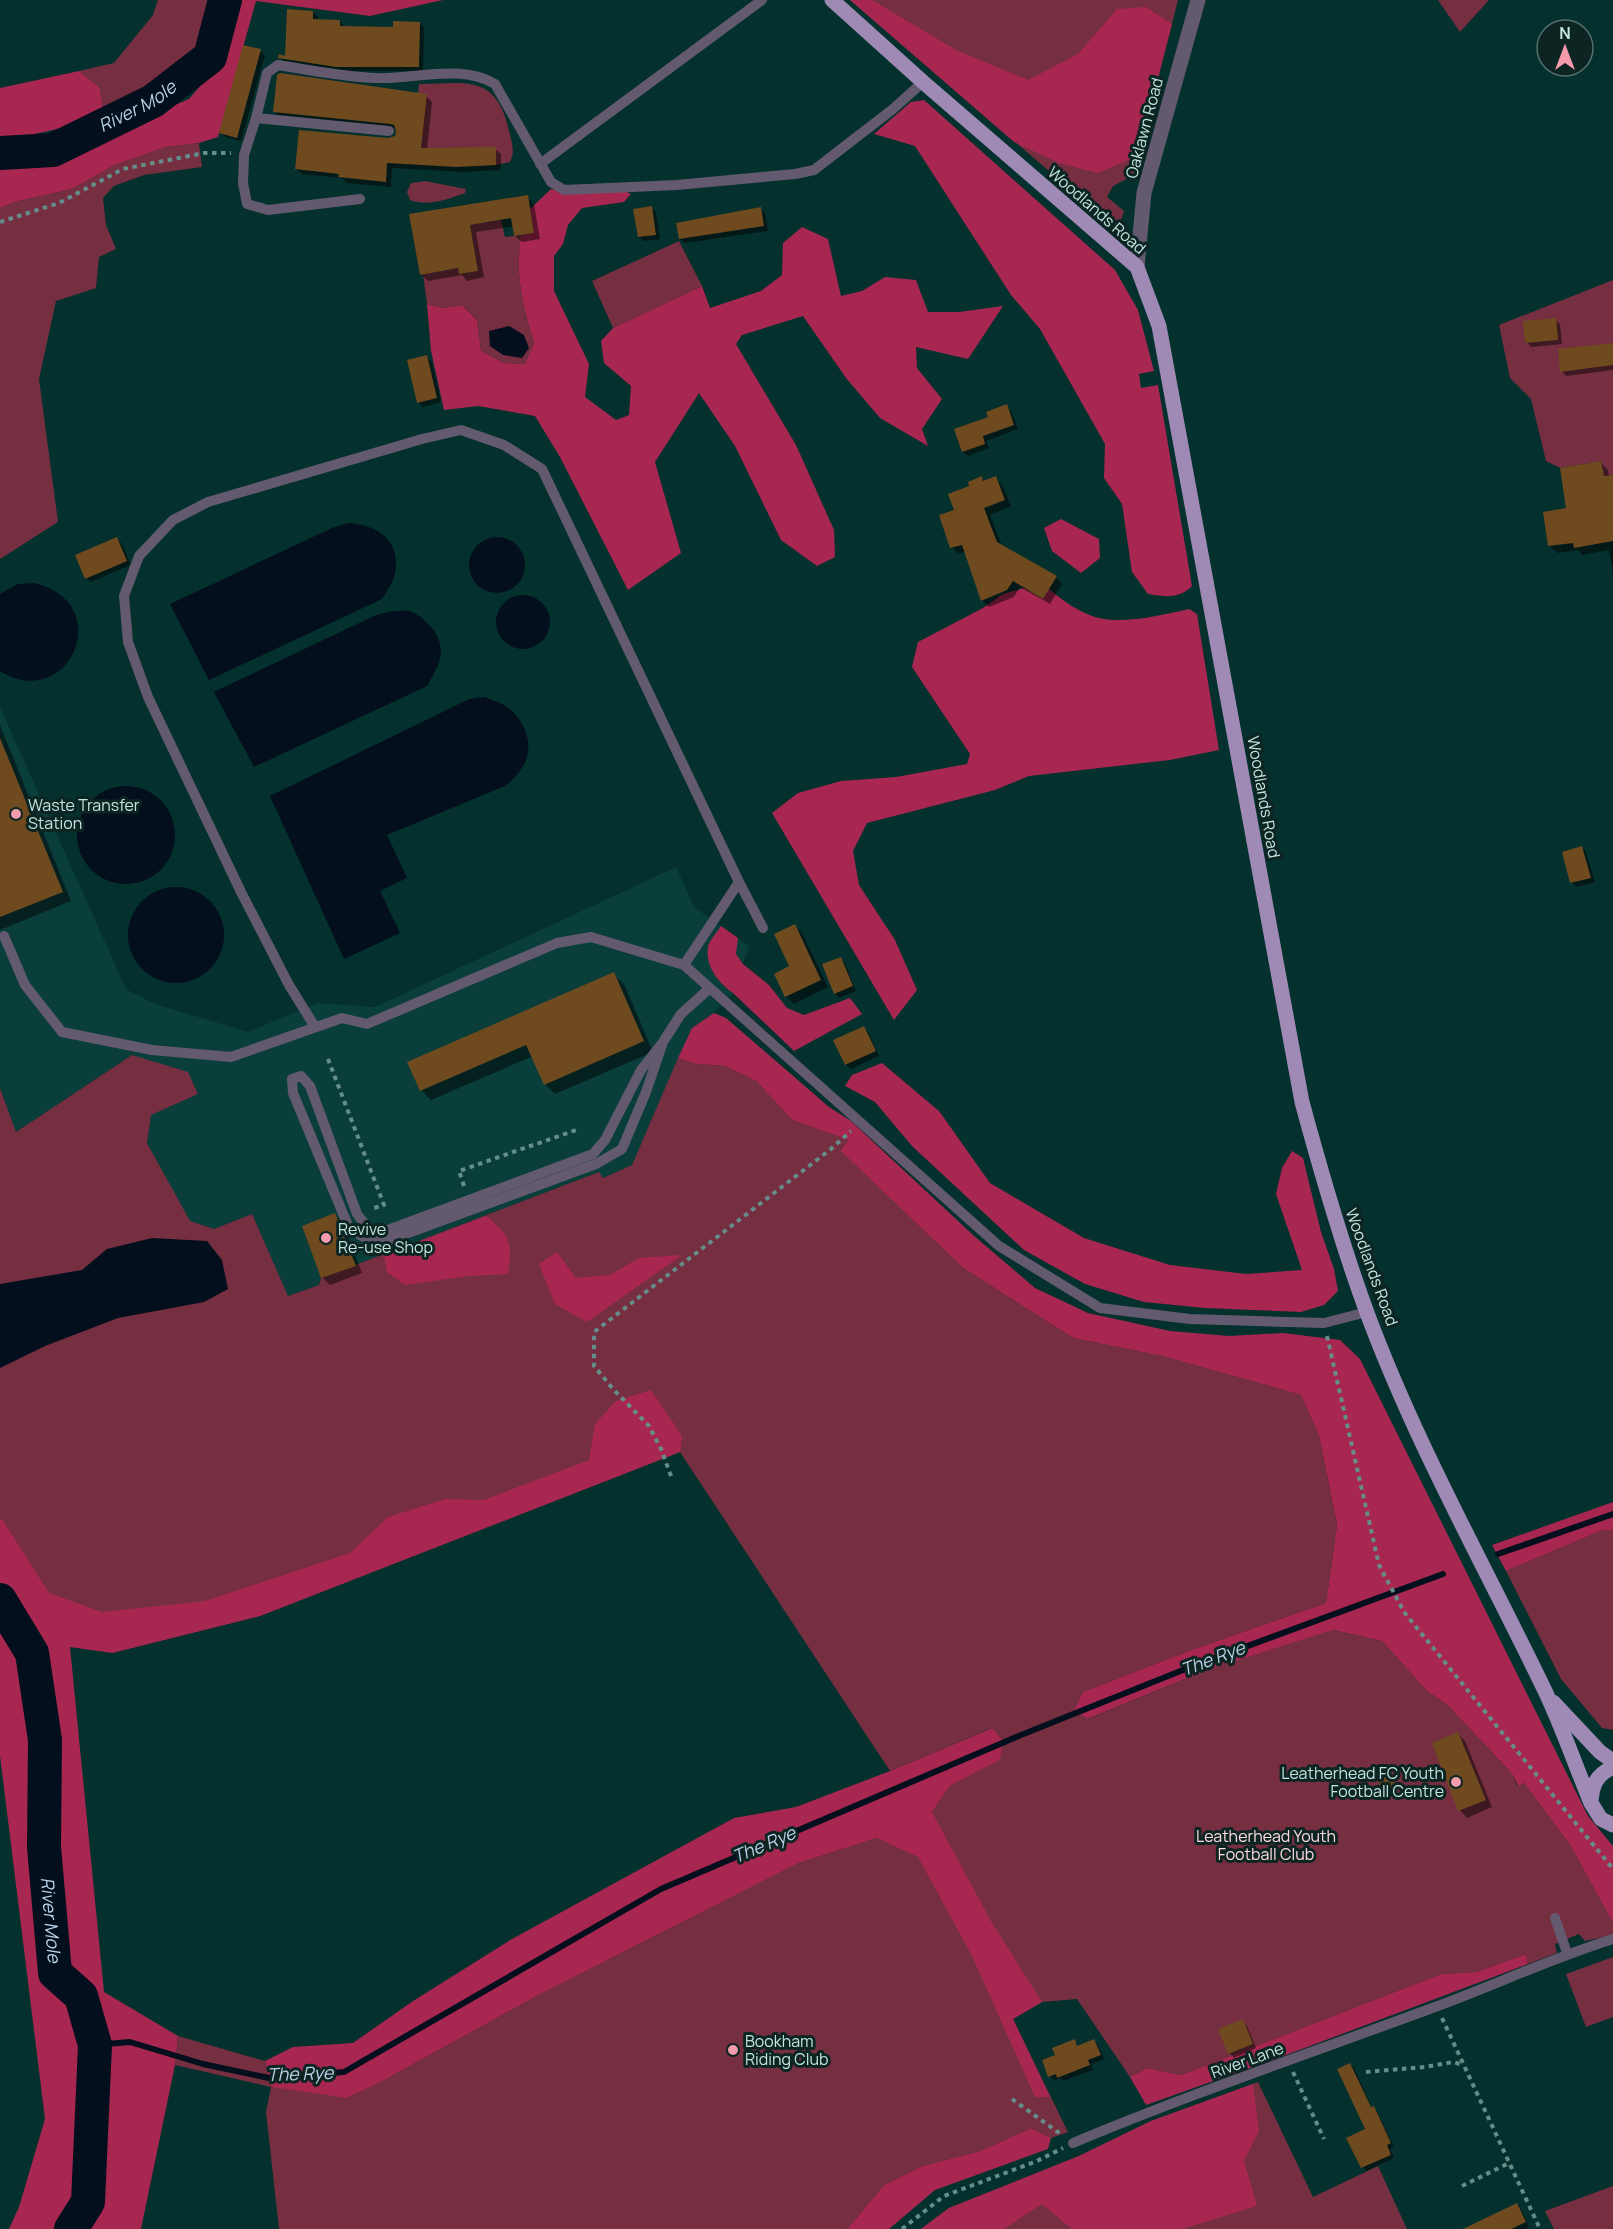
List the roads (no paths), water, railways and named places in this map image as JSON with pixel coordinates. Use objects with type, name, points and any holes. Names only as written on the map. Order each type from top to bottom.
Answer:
[{"type":"main road","name":"Woodlands Road","points":[[832,0],[1137,267],[1158,326],[1174,402],[1302,1102],[1328,1198],[1367,1312],[1406,1407],[1490,1584],[1547,1695],[1591,1803]]},
{"type":"main road","name":"Woodlands Road","points":[[1547,1695],[1600,1752],[1613,1761]]},
{"type":"main road","points":[[1613,1767],[1594,1782],[1591,1803],[1602,1819],[1613,1825]]},
{"type":"street","name":"Oaklawn Road","points":[[1137,267],[1144,193],[1198,0]]},
{"type":"lane","points":[[540,164],[762,0]]},
{"type":"lane","points":[[360,199],[268,210],[247,204],[243,183],[244,154],[267,73],[278,65],[376,78],[447,74],[481,75],[495,84],[551,182],[564,190],[677,185],[795,174],[814,170],[893,109],[923,82]]},
{"type":"lane","points":[[256,118],[388,131]]},
{"type":"lane","points":[[315,1028],[289,985],[241,892],[148,697],[128,642],[124,596],[139,556],[173,520],[208,502],[422,439],[461,430],[504,445],[542,469],[763,928]]},
{"type":"lane","points":[[684,965],[739,882]]},
{"type":"lane","points":[[4,936],[25,985],[62,1032],[152,1050],[231,1057],[342,1018],[367,1024],[557,943],[591,937],[684,965],[999,1245],[1100,1308],[1190,1319],[1324,1323],[1367,1312]]},
{"type":"lane","points":[[663,1042],[646,1092],[622,1149],[596,1164],[388,1240],[370,1241],[350,1228],[293,1093],[292,1079],[301,1076],[310,1086],[357,1214],[368,1228],[385,1230],[593,1154],[605,1140],[641,1070],[681,1014],[710,988]]},
{"type":"lane","points":[[605,1140],[603,1152],[614,1153]]},
{"type":"lane","points":[[1555,1918],[1566,1953]]},
{"type":"lane","name":"River Lane","points":[[1073,2143],[1143,2114],[1437,2006],[1566,1953],[1613,1939]]},
{"type":"water","points":[[509,326],[524,335],[529,348],[522,358],[503,355],[490,346],[489,331]]},
{"type":"water","points":[[348,523],[374,529],[388,539],[392,546],[396,564],[395,574],[382,599],[209,680],[170,604],[332,528]]},
{"type":"water","points":[[497,537],[508,539],[517,545],[523,554],[525,565],[523,576],[517,585],[508,591],[497,593],[486,591],[477,585],[471,576],[469,565],[471,554],[477,545],[486,539]]},
{"type":"water","points":[[34,583],[59,594],[74,611],[78,631],[74,651],[63,667],[46,678],[25,680],[0,671],[0,594],[18,584]]},
{"type":"water","points":[[518,595],[528,595],[538,599],[546,607],[550,622],[546,637],[538,645],[528,649],[518,649],[508,645],[500,637],[496,627],[496,617],[500,607],[508,599]]},
{"type":"water","points":[[393,611],[410,611],[418,615],[428,623],[439,640],[441,652],[439,661],[427,686],[254,767],[214,692],[376,615]]},
{"type":"water","points":[[484,697],[509,708],[520,721],[528,744],[524,764],[505,786],[387,835],[407,878],[380,891],[400,933],[344,959],[270,796],[469,699]]},
{"type":"water","points":[[116,786],[136,786],[161,800],[172,816],[175,835],[172,854],[161,870],[136,884],[116,884],[99,876],[85,862],[77,845],[77,825],[85,808],[99,794]]},
{"type":"water","points":[[176,887],[195,890],[210,901],[221,916],[224,935],[221,954],[210,969],[195,980],[176,983],[157,980],[142,969],[131,954],[128,935],[131,916],[142,901],[157,890]]},
{"type":"water","points":[[152,1238],[207,1241],[222,1260],[228,1289],[204,1302],[118,1318],[45,1346],[0,1368],[0,1284],[82,1270],[107,1249]]},
{"type":"waterway","name":"River Mole","points":[[0,153],[53,150],[153,101],[210,57],[225,0]]},
{"type":"waterway","name":"The Rye","points":[[1498,1554],[1613,1514]]},
{"type":"waterway","name":"The Rye","points":[[95,2045],[130,2042],[203,2064],[269,2078],[344,2072],[661,1889],[1021,1735],[1188,1668],[1443,1574]]},
{"type":"waterway","name":"River Mole","points":[[0,1600],[32,1653],[45,1740],[44,1847],[55,1973],[81,1996],[95,2045],[88,2202],[71,2229]]},
{"type":"place","name":"Waste Transfer Station","points":[[16,814]]},
{"type":"place","name":"Revive Re-use Shop","points":[[326,1238]]},
{"type":"place","name":"Leatherhead FC Youth Football Centre","points":[[1456,1782]]},
{"type":"place","name":"Bookham Riding Club","points":[[733,2050]]},
{"type":"park label","name":"Leatherhead Youth Football Club","points":[[1266,1845]]}]
